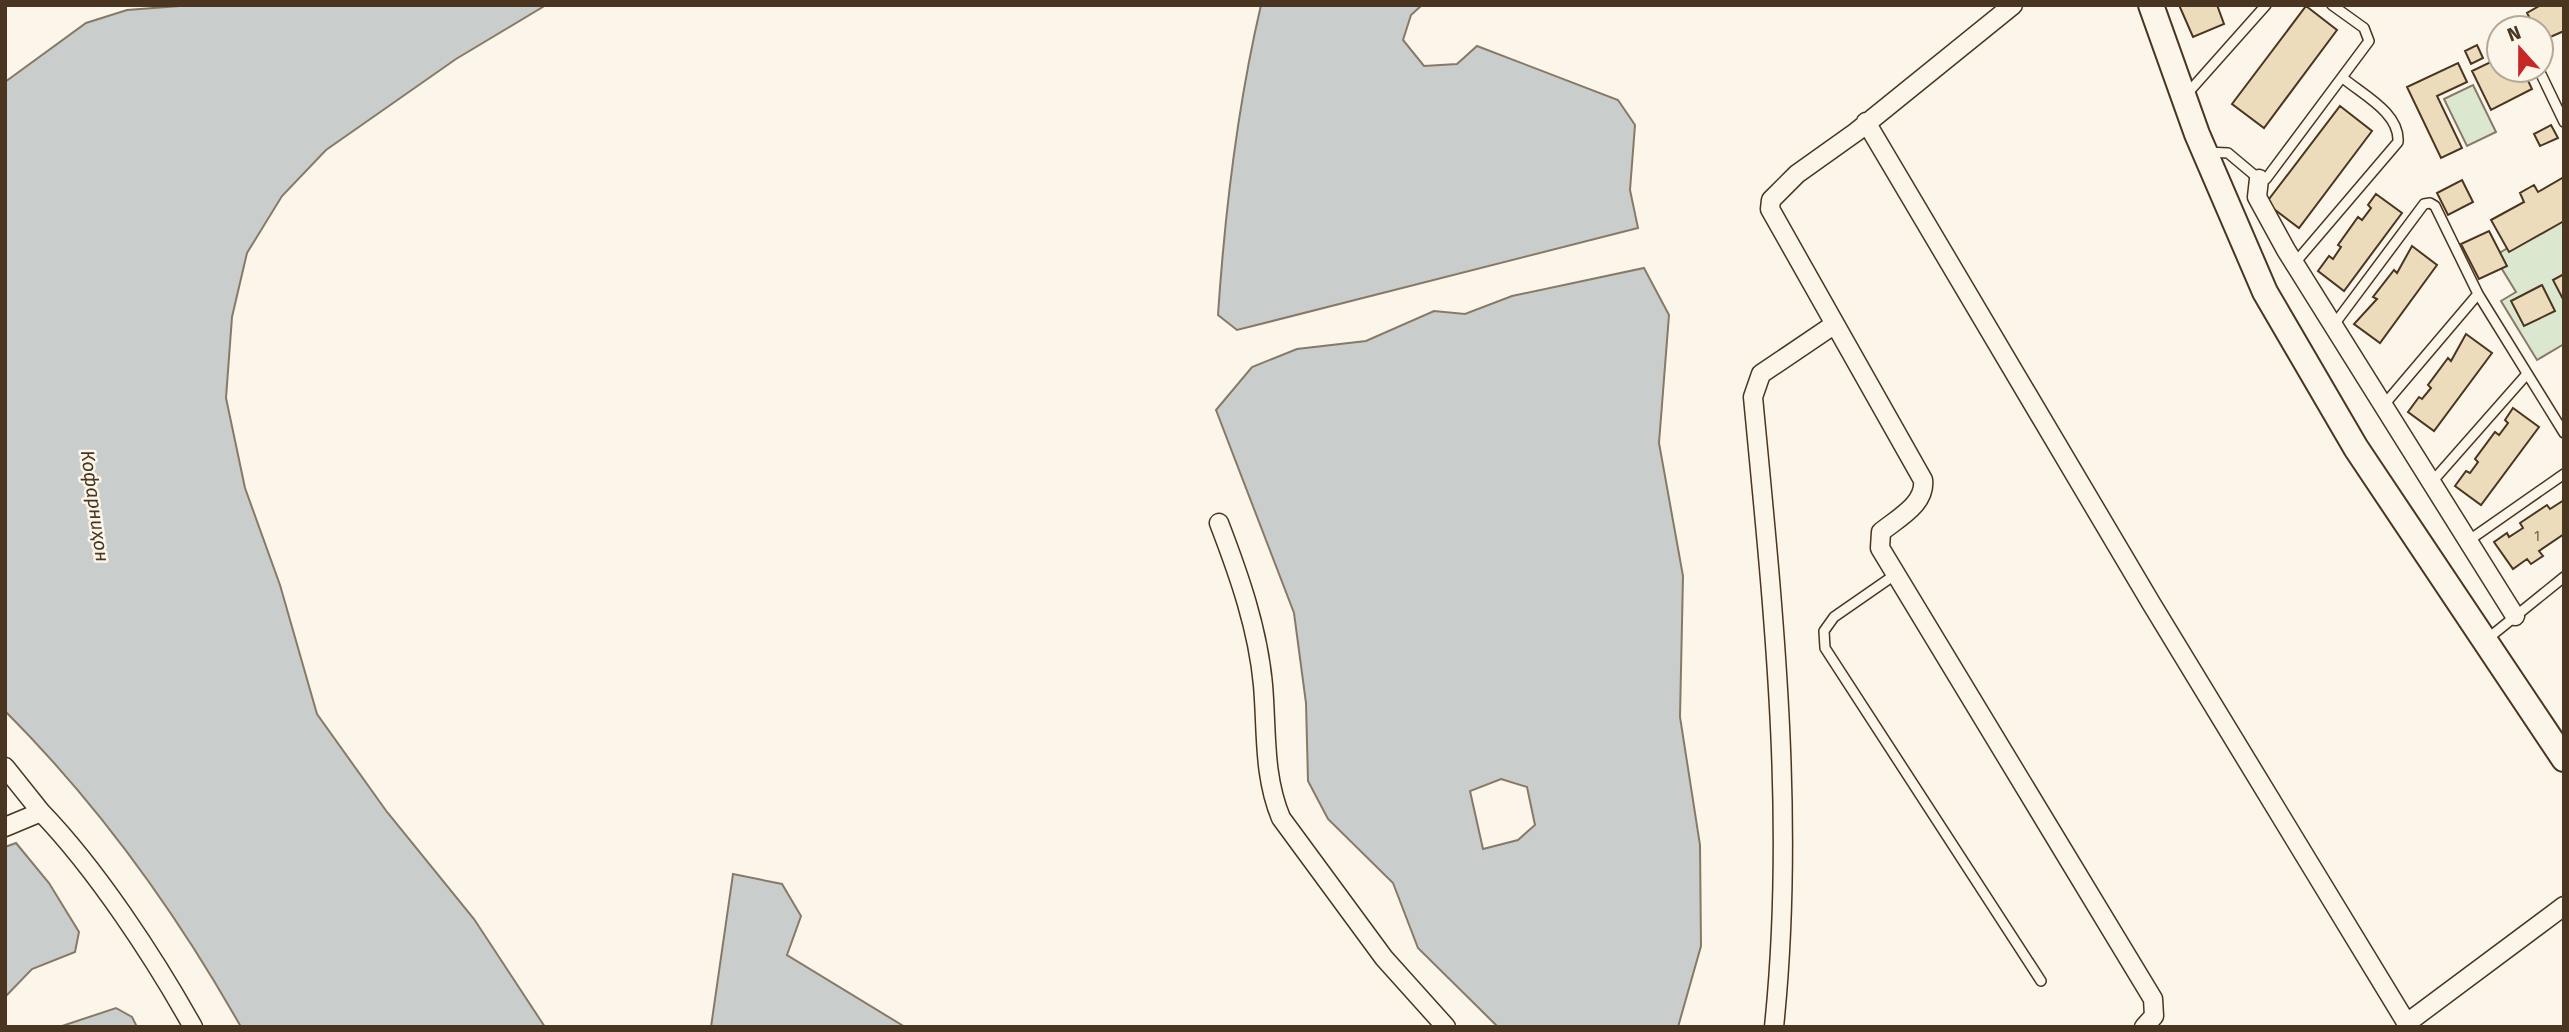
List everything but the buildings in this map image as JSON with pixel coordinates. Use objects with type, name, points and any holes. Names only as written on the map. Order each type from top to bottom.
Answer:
[{"type":"main road","points":[[2151,5],[2205,152],[2265,292],[2356,448],[2564,759]]},
{"type":"street","points":[[2013,5],[1867,122],[1797,174],[1771,200],[1773,218],[1923,480],[1924,490],[1920,500],[1881,532],[1880,548],[2153,999],[2154,1016],[2144,1027]]},
{"type":"street","points":[[1867,122],[2151,603],[2408,1025],[2564,906]]},
{"type":"street","points":[[2259,179],[2257,197],[2294,264],[2515,616]]},
{"type":"street","points":[[1774,1027],[1784,789],[1774,610],[1753,397],[1761,374],[1835,324]]},
{"type":"street","points":[[1219,523],[1239,574],[1255,634],[1263,685],[1271,794],[1281,818],[1384,958],[1446,1027]]},
{"type":"street","points":[[5,767],[41,812],[72,844],[176,996],[193,1027]]},
{"type":"street","points":[[5,827],[41,812]]},
{"type":"lane","points":[[2185,97],[2266,5]]},
{"type":"lane","points":[[2205,152],[2228,153],[2259,179],[2266,179],[2369,41],[2364,28],[2332,5]]},
{"type":"lane","points":[[2294,264],[2398,142],[2396,124],[2391,117],[2343,78]]},
{"type":"lane","points":[[2546,84],[2564,122]]},
{"type":"lane","points":[[2333,326],[2424,204],[2435,206],[2479,294],[2564,433]]},
{"type":"lane","points":[[2383,406],[2479,294]]},
{"type":"lane","points":[[2431,483],[2527,374]]},
{"type":"lane","points":[[2467,541],[2564,474]]},
{"type":"lane","points":[[1896,575],[1835,617],[1824,631],[1825,648],[2041,981]]},
{"type":"lane","points":[[2484,641],[2564,577]]},
{"type":"green space","points":[[2473,85],[2496,132],[2467,146],[2444,99]]},
{"type":"green space","points":[[2564,215],[2564,344],[2537,360],[2501,301],[2516,292],[2494,256]]},
{"type":"water","name":"Кофарниҳон","points":[[193,5],[546,5],[456,59],[326,150],[282,196],[247,253],[232,317],[226,398],[245,488],[280,585],[317,714],[387,812],[474,919],[545,1027],[241,1027],[190,942],[134,861],[72,783],[5,711],[5,82],[86,23],[127,10]]},
{"type":"water","points":[[1261,5],[1422,5],[1411,15],[1403,40],[1424,66],[1457,64],[1477,46],[1618,100],[1635,125],[1630,190],[1638,228],[1237,330],[1218,315],[1228,198],[1239,121]]},
{"type":"water","points":[[1644,268],[1669,315],[1659,443],[1683,576],[1680,717],[1700,845],[1701,946],[1678,1027],[1498,1027],[1418,948],[1393,883],[1328,819],[1308,781],[1306,703],[1294,613],[1216,410],[1252,367],[1297,349],[1366,341],[1434,311],[1465,314],[1512,296]],"holes":[[[1501,779],[1527,787],[1535,825],[1518,840],[1483,849],[1470,791]]]},
{"type":"water","points":[[16,843],[49,883],[79,932],[75,952],[32,969],[5,997],[5,847]]},
{"type":"water","points":[[733,874],[782,884],[801,916],[787,955],[905,1027],[711,1027]]},
{"type":"water","points":[[116,1008],[132,1017],[137,1027],[59,1027]]}]
